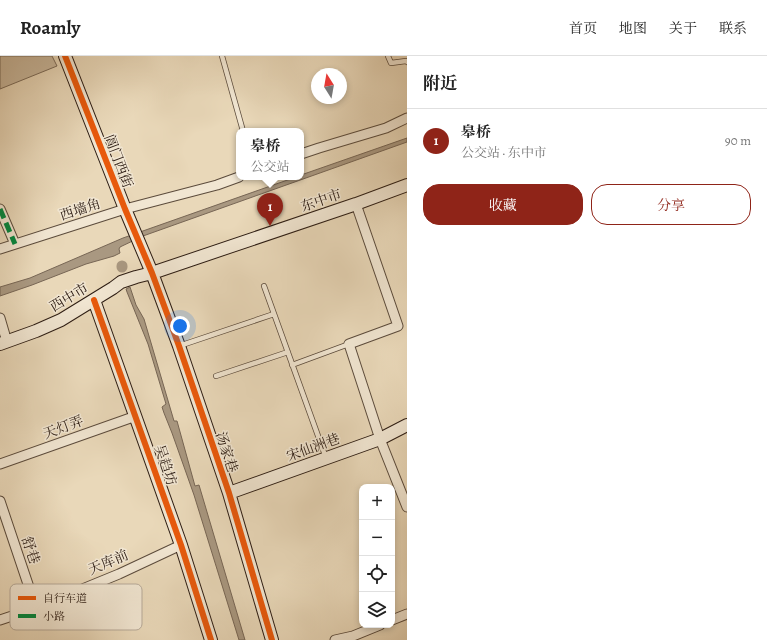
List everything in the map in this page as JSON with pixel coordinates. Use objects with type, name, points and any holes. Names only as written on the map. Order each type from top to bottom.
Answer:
[{"type":"street","name":"阊门西街","points":[[65,56],[125,209],[152,273]]},
{"type":"street","points":[[304,153],[386,128],[407,118]]},
{"type":"street","name":"西墙角","points":[[0,249],[125,209],[236,178]]},
{"type":"street","name":"东中市","points":[[152,273],[407,186]]},
{"type":"street","points":[[356,204],[398,326],[349,344],[380,439],[407,507]]},
{"type":"street","points":[[0,209],[15,244]]},
{"type":"street","name":"西中市","points":[[4,343],[60,320],[121,282],[152,273]]},
{"type":"street","name":"汤家巷","points":[[152,273],[179,346],[229,493],[272,640]]},
{"type":"street","name":"吴趋坊","points":[[94,300],[181,545],[211,640]]},
{"type":"street","points":[[0,318],[4,343]]},
{"type":"street","name":"天灯弄","points":[[0,464],[136,416]]},
{"type":"street","name":"宋仙洲巷","points":[[229,493],[380,439],[407,425]]},
{"type":"street","name":"舒巷","points":[[0,501],[28,584]]},
{"type":"street","name":"天库前","points":[[95,584],[181,545]]},
{"type":"street","points":[[395,619],[407,614]]},
{"type":"street","name":"天库前","points":[[0,620],[10,617]]},
{"type":"street","points":[[335,640],[352,636],[372,628]]},
{"type":"lane","points":[[222,56],[242,128]]},
{"type":"lane","points":[[388,56],[390,63],[407,62]]},
{"type":"lane","points":[[264,286],[326,458]]},
{"type":"lane","points":[[179,346],[274,314]]},
{"type":"lane","points":[[292,365],[349,344]]},
{"type":"lane","points":[[216,376],[288,352]]},
{"type":"shaded area","points":[[0,56],[52,56],[57,66],[0,89]]},
{"type":"shaded area","points":[[407,138],[407,142],[304,179],[304,174]]},
{"type":"shaded area","points":[[287,180],[300,180],[143,236],[120,247],[120,253],[114,256],[86,264],[0,296],[0,287],[30,278],[123,238]]},
{"type":"shaded area","points":[[130,287],[136,305],[144,319],[174,421],[177,421],[195,486],[199,485],[245,640],[239,640],[194,495],[162,407],[166,404],[148,344],[126,289]]},
{"type":"marked path","points":[[0,209],[15,244]]},
{"type":"cycle path","points":[[65,56],[125,209],[152,273],[179,346],[229,493],[272,640]]},
{"type":"cycle path","points":[[94,300],[181,545],[211,640]]},
{"type":"place","name":"皋桥","points":[[270,226]]}]
